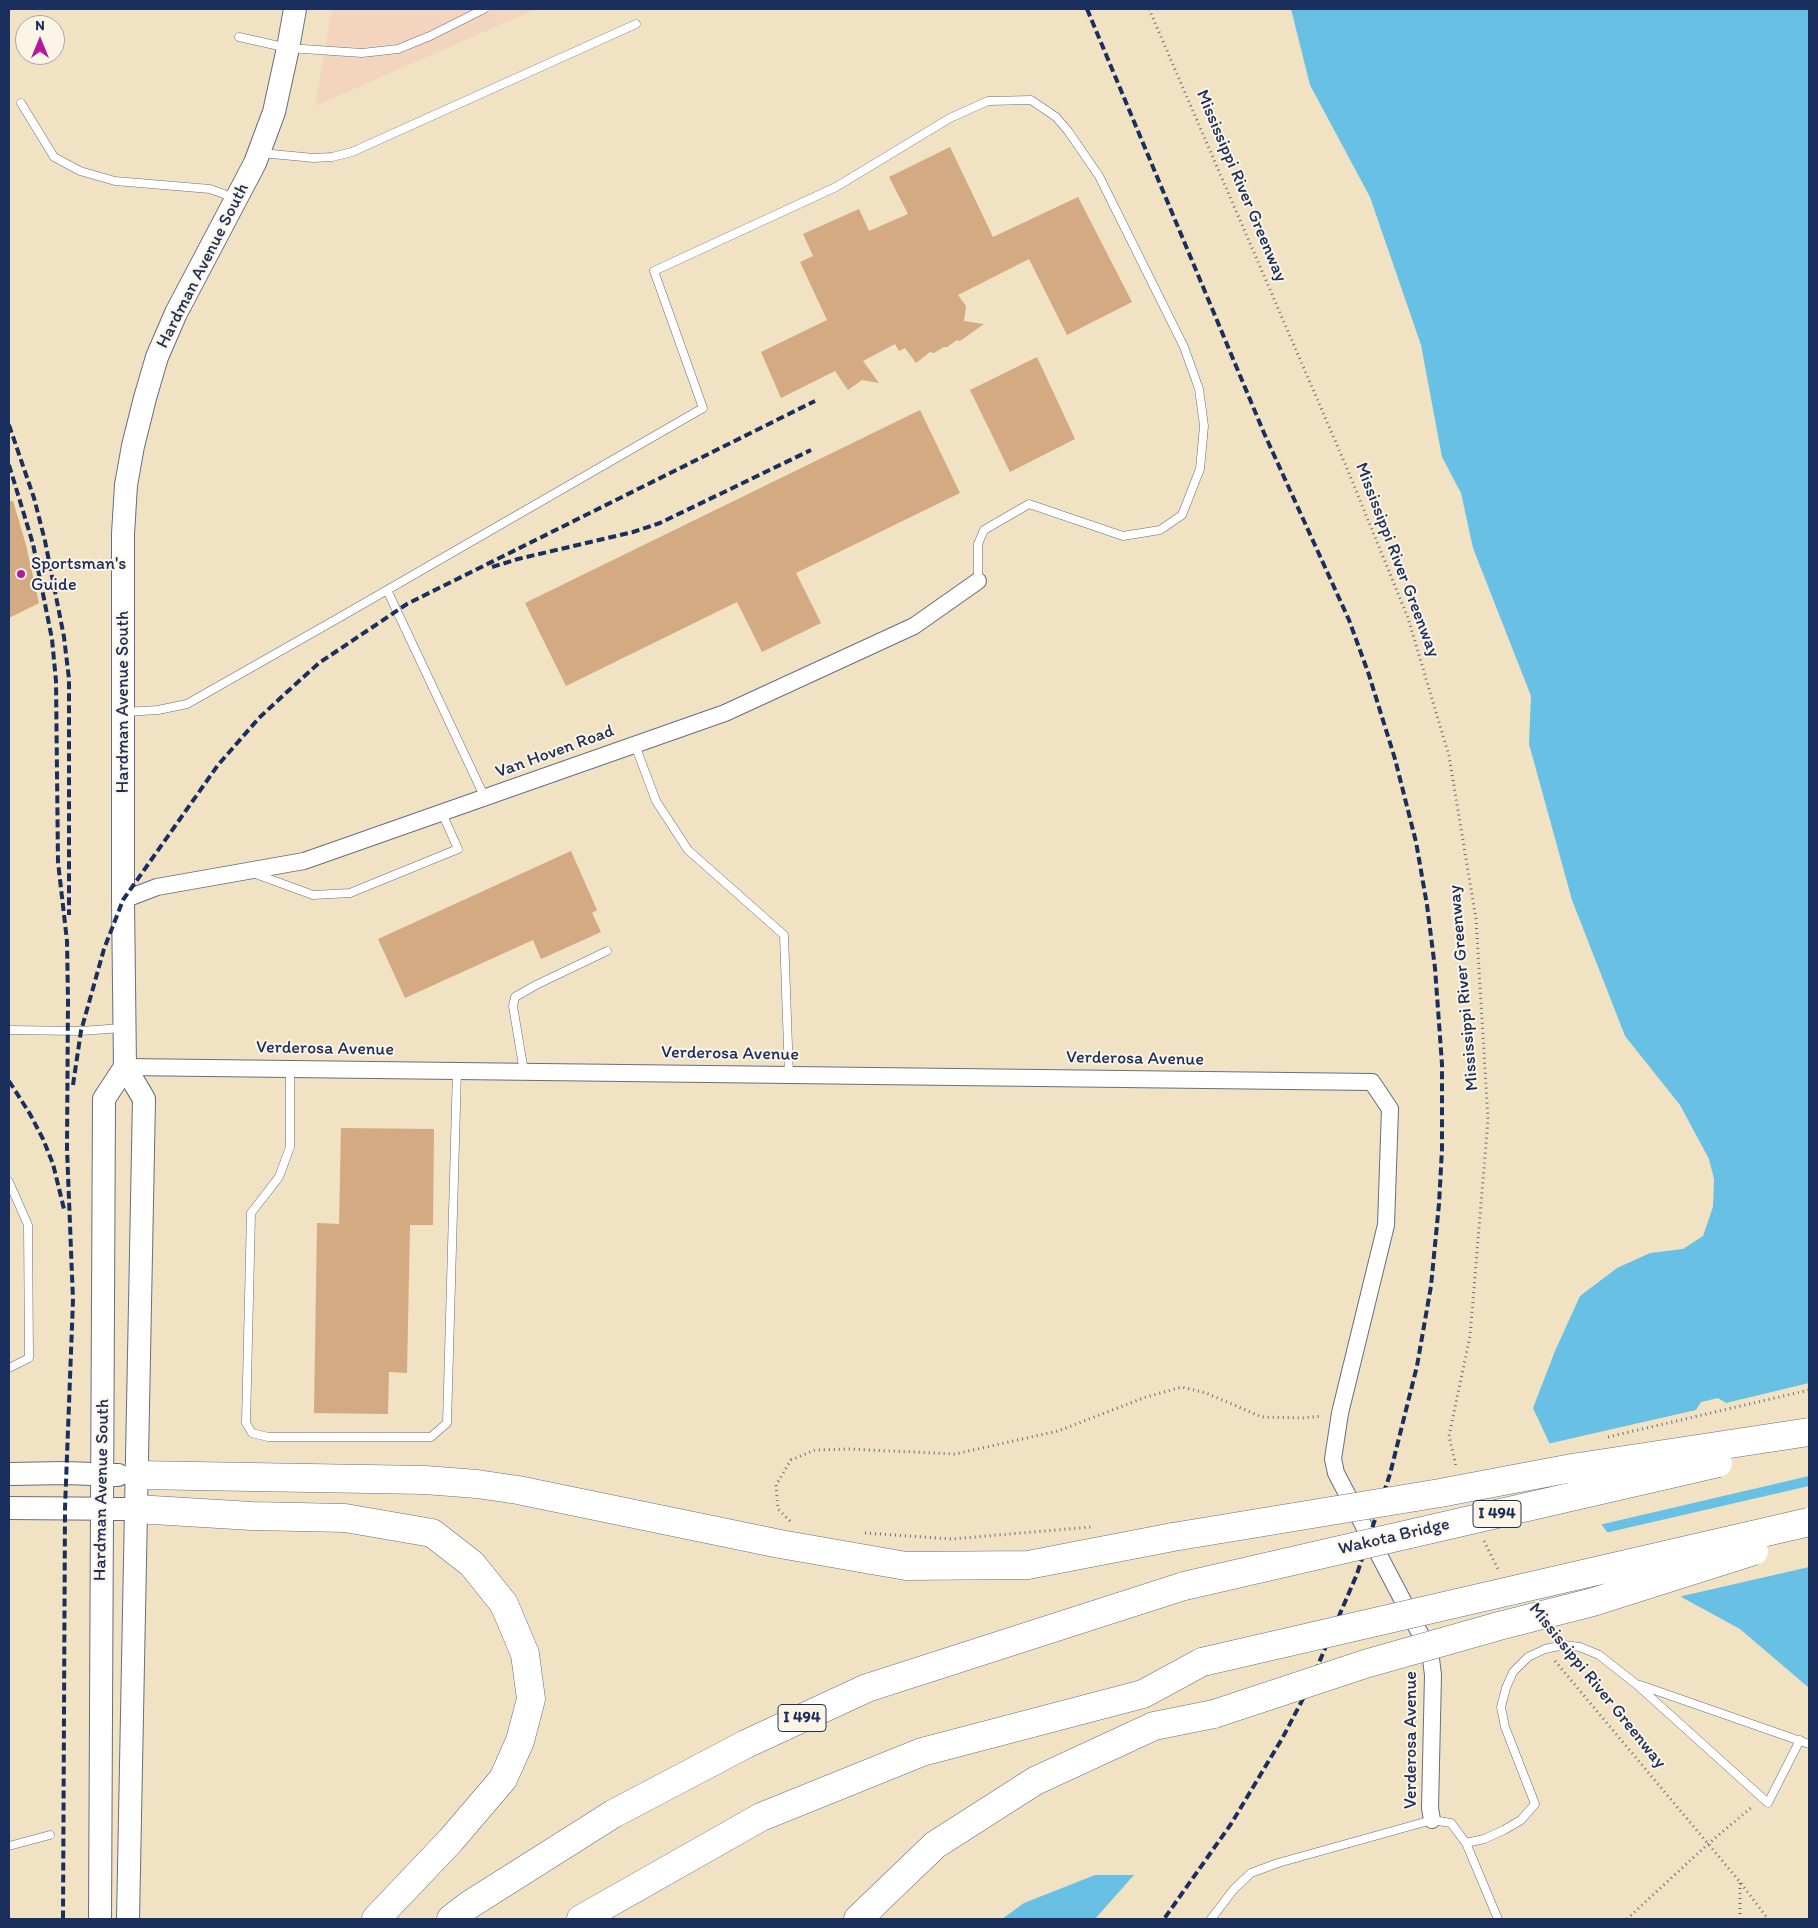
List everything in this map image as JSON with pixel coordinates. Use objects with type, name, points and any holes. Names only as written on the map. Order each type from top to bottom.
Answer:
[{"type":"highway","points":[[136,1475],[431,1480],[477,1484],[528,1492],[780,1544],[906,1566],[1028,1565],[1173,1537],[1440,1494],[1572,1468],[1809,1432]]},
{"type":"highway","name":"Wakota Bridge","points":[[451,1919],[469,1904],[613,1814],[746,1744],[867,1688],[1184,1586],[1809,1442]]},
{"type":"highway","points":[[136,1509],[252,1516],[345,1518],[432,1533],[472,1564],[504,1604],[525,1654],[531,1699],[520,1741],[504,1779],[451,1840],[376,1919]]},
{"type":"highway","points":[[581,1919],[761,1818],[922,1752],[1143,1694],[1202,1662],[1809,1522]]},
{"type":"highway","points":[[858,1919],[935,1845],[1035,1781],[1154,1726],[1214,1714],[1365,1664],[1593,1602],[1809,1534]]},
{"type":"street","name":"Hardman Avenue South","points":[[128,1919],[144,1099],[125,1067],[123,534],[126,485],[132,446],[144,398],[161,348],[176,313],[259,153],[274,112],[295,9]]},
{"type":"street","name":"Van Hoven Road","points":[[123,900],[157,887],[304,861],[725,714],[914,626],[978,580]]},
{"type":"street","name":"Hardman Avenue South","points":[[100,1919],[104,1099],[125,1067]]},
{"type":"street","name":"Verderosa Avenue","points":[[125,1067],[1372,1082],[1390,1109],[1386,1225],[1340,1413],[1333,1459],[1336,1472],[1420,1634],[1431,1660],[1434,1675],[1430,1808],[1432,1820]]},
{"type":"street","points":[[9,1474],[136,1475]]},
{"type":"street","points":[[9,1508],[136,1509]]},
{"type":"lane","points":[[239,38],[288,48],[362,53],[398,49],[430,36],[484,9]]},
{"type":"lane","points":[[259,153],[314,158],[332,157],[352,152],[636,24]]},
{"type":"lane","points":[[123,712],[158,710],[186,704],[703,408],[654,271],[836,187],[950,118],[988,101],[1031,100],[1056,118],[1068,131],[1099,176],[1184,347],[1199,389],[1204,426],[1200,470],[1182,515],[1160,530],[1123,536],[1029,504],[984,530],[978,544],[978,580]]},
{"type":"lane","points":[[21,103],[54,157],[80,172],[115,181],[210,189],[236,199]]},
{"type":"lane","points":[[387,590],[485,798]]},
{"type":"lane","points":[[635,745],[656,801],[688,850],[784,935],[789,1075]]},
{"type":"lane","points":[[246,871],[313,895],[350,893],[458,849],[442,813]]},
{"type":"lane","points":[[524,1072],[513,1006],[515,997],[607,951]]},
{"type":"lane","points":[[9,1030],[81,1031],[124,1027]]},
{"type":"lane","points":[[290,1069],[290,1146],[279,1177],[251,1213],[246,1423],[252,1433],[268,1437],[432,1437],[447,1423],[457,1071]]},
{"type":"lane","points":[[9,1182],[28,1225],[29,1349],[29,1358],[9,1368]]},
{"type":"lane","points":[[1466,1843],[1484,1839],[1504,1830],[1521,1820],[1535,1804],[1505,1727],[1501,1707],[1513,1672],[1528,1658],[1545,1649],[1564,1645],[1580,1647],[1599,1655],[1636,1684],[1768,1803],[1800,1740]]},
{"type":"lane","points":[[1636,1684],[1809,1744]]},
{"type":"lane","points":[[1212,1919],[1234,1889],[1251,1873],[1278,1863],[1432,1820],[1451,1823],[1466,1843],[1498,1919]]},
{"type":"lane","points":[[9,1846],[50,1835]]},
{"type":"path","name":"Mississippi River Greenway","points":[[1149,9],[1346,466],[1408,618],[1449,756],[1476,919],[1488,1120],[1470,1336],[1449,1436],[1457,1471]]},
{"type":"path","points":[[796,1528],[778,1509],[776,1485],[791,1460],[815,1450],[850,1449],[955,1454],[1058,1431],[1146,1397],[1182,1387],[1206,1393],[1262,1417],[1304,1418],[1340,1413]]},
{"type":"path","points":[[864,1533],[952,1539],[1094,1527]]},
{"type":"path","points":[[1480,1533],[1502,1577]]},
{"type":"path","name":"Mississippi River Greenway","points":[[1545,1649],[1740,1882],[1768,1919]]},
{"type":"path","points":[[1627,1919],[1708,1844],[1763,1798]]},
{"type":"path","points":[[1740,1882],[1740,1919]]},
{"type":"shaded area","points":[[332,9],[536,9],[315,106]]},
{"type":"water","points":[[1291,9],[1809,9],[1809,1710],[1808,1687],[1740,1629],[1683,1598],[1617,1546],[1561,1468],[1533,1408],[1555,1351],[1580,1296],[1617,1268],[1650,1253],[1683,1249],[1703,1236],[1713,1207],[1714,1179],[1709,1159],[1680,1105],[1625,1036],[1572,900],[1529,744],[1531,696],[1473,548],[1461,493],[1442,457],[1421,345],[1370,197],[1310,85]]},
{"type":"water","points":[[1095,1875],[1134,1875],[1095,1919],[1002,1919],[1024,1903]]},
{"type":"pier","points":[[1809,1383],[1809,1476],[1599,1525],[1558,1470],[1547,1444],[1696,1410],[1701,1402],[1718,1398],[1726,1403]]},
{"type":"pier","points":[[1809,1486],[1809,1567],[1678,1597],[1616,1548],[1605,1533]]},
{"type":"building","points":[[950,147],[993,237],[1078,197],[1132,302],[1067,335],[1029,259],[958,295],[966,306],[964,321],[984,324],[960,341],[957,340],[934,353],[930,352],[916,363],[905,348],[899,351],[895,344],[863,361],[879,383],[862,380],[848,390],[835,371],[781,398],[761,352],[827,320],[800,262],[813,256],[803,234],[859,209],[869,231],[908,214],[889,177]]},
{"type":"building","points":[[1037,357],[1075,439],[1010,472],[970,390]]},
{"type":"building","points":[[920,410],[960,493],[796,573],[821,623],[762,652],[737,602],[566,686],[525,603]]},
{"type":"building","name":"Sportsman's Guide","points":[[9,501],[13,501],[26,545],[39,603],[9,618]]},
{"type":"building","points":[[571,851],[597,910],[592,913],[601,932],[541,959],[533,940],[405,998],[378,939]]},
{"type":"building","points":[[341,1128],[434,1129],[433,1225],[410,1225],[407,1373],[389,1372],[388,1414],[314,1413],[317,1223],[339,1224]]},
{"type":"railway","points":[[1087,9],[1264,433],[1349,620],[1369,675],[1395,759],[1416,842],[1435,968],[1442,1064],[1442,1149],[1431,1286],[1417,1366],[1390,1474],[1357,1574],[1306,1693],[1283,1737],[1231,1824],[1164,1919]]},
{"type":"railway","points":[[73,1085],[81,1031],[104,949],[123,900],[218,765],[259,718],[288,691],[319,663],[407,604],[815,401]]},
{"type":"railway","points":[[9,425],[34,498],[45,541],[64,637],[69,679],[69,915]]},
{"type":"railway","points":[[492,567],[518,559],[633,532],[660,523],[811,450]]},
{"type":"railway","points":[[9,465],[33,544],[52,639],[56,681],[58,862],[67,941],[67,1149],[73,1300],[65,1508],[63,1919]]},
{"type":"railway","points":[[9,1081],[43,1139],[53,1164],[64,1209]]},
{"type":"place","name":"Sportsman's Guide","points":[[21,574]]}]
